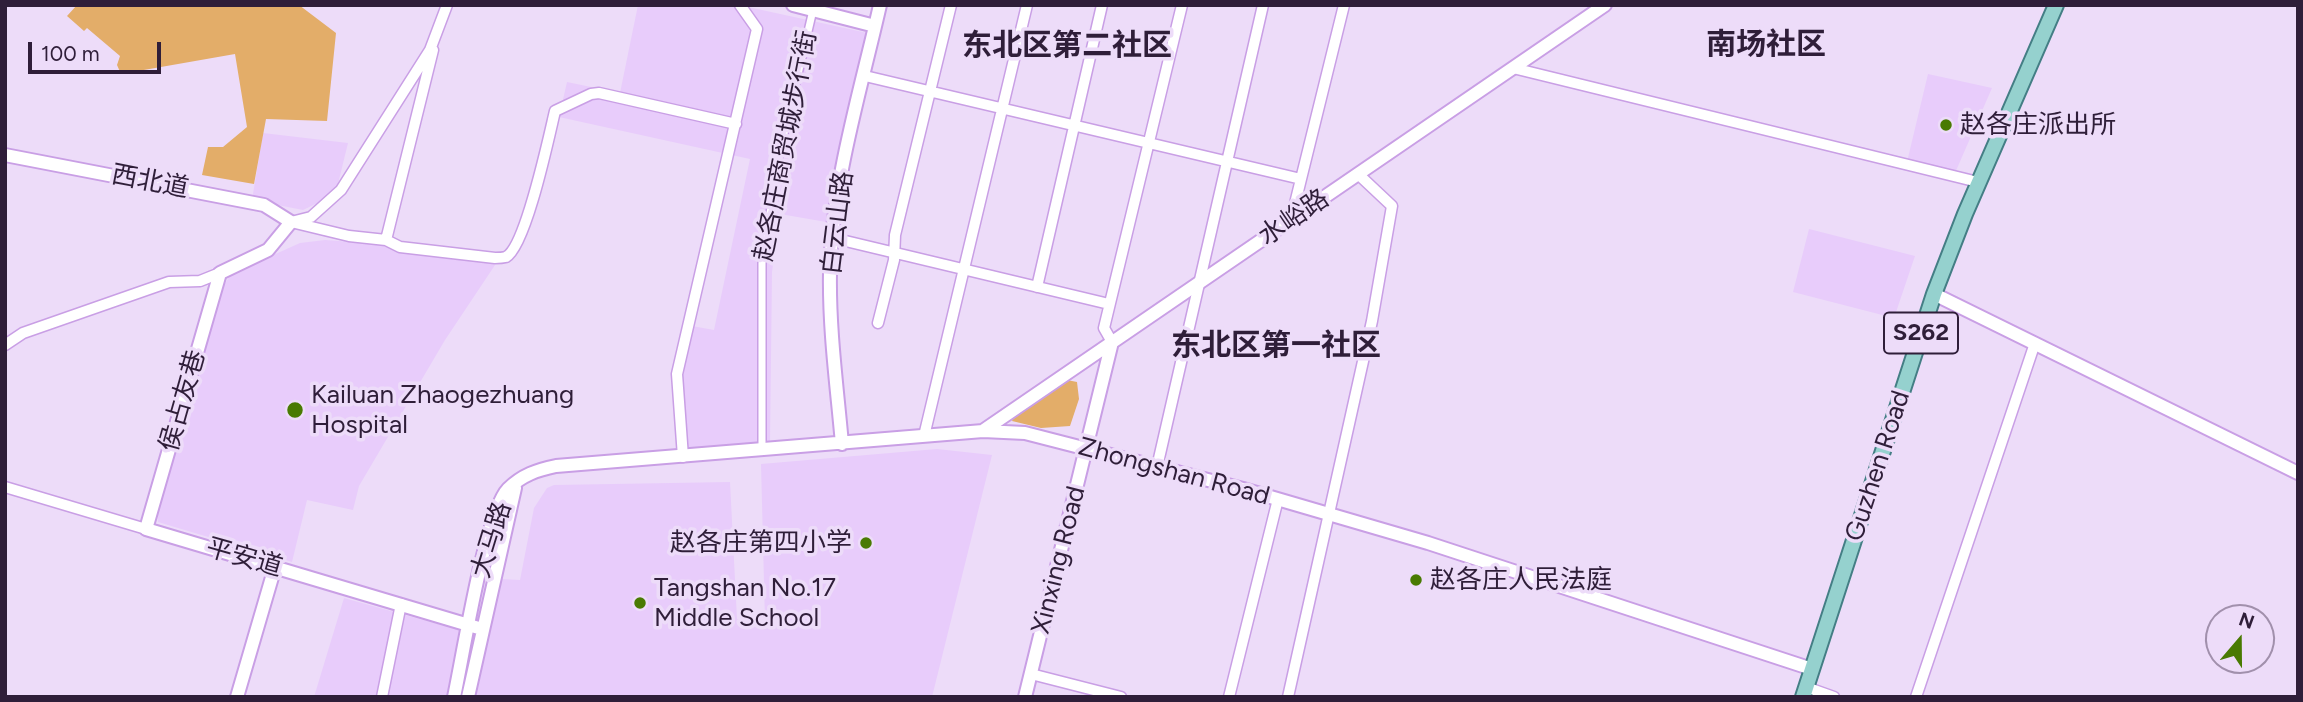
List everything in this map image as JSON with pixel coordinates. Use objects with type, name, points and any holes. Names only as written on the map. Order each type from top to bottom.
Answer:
[{"type":"main road","name":"Guzhen Road","points":[[1805,692],[1934,294],[1978,182],[2056,5]]},
{"type":"street","points":[[386,240],[436,37],[447,5]]},
{"type":"street","points":[[683,457],[677,374],[757,29],[740,5]]},
{"type":"street","points":[[793,5],[875,26]]},
{"type":"street","name":"白云山路","points":[[842,444],[831,298],[833,238],[839,185],[880,5]]},
{"type":"street","points":[[878,323],[894,253],[895,235],[932,92],[951,5]]},
{"type":"street","points":[[924,436],[1027,5]]},
{"type":"street","points":[[1037,287],[1102,5]]},
{"type":"street","points":[[1112,342],[1104,328],[1182,5]]},
{"type":"street","points":[[1157,467],[1263,5]]},
{"type":"street","points":[[1291,220],[1344,5]]},
{"type":"street","name":"水峪路","points":[[983,431],[1605,5]]},
{"type":"street","name":"赵各庄商贸城步行街","points":[[762,450],[762,263],[780,151],[813,10]]},
{"type":"street","points":[[5,345],[23,332],[169,282],[201,281],[268,250],[291,222],[311,217],[341,190],[436,37]]},
{"type":"street","points":[[1513,68],[1978,182]]},
{"type":"street","points":[[865,76],[1301,179]]},
{"type":"street","points":[[291,222],[349,236],[386,240],[400,247],[506,257],[514,248],[527,216],[555,111],[591,94],[736,124]]},
{"type":"street","name":"西北道","points":[[5,155],[264,205],[291,222]]},
{"type":"street","points":[[1288,697],[1372,321],[1392,206],[1358,174]]},
{"type":"street","points":[[833,238],[1109,304]]},
{"type":"street","name":"侯占友巷","points":[[146,529],[220,274]]},
{"type":"street","points":[[1934,294],[2298,472]]},
{"type":"street","name":"Xinxing Road","points":[[1025,697],[1112,342]]},
{"type":"street","points":[[1916,697],[2035,343]]},
{"type":"street","name":"Zhongshan Road","points":[[517,482],[530,472],[556,466],[983,431],[1025,433],[1330,514],[1812,669]]},
{"type":"street","name":"大马路","points":[[454,697],[517,482]]},
{"type":"street","name":"平安道","points":[[5,487],[476,626]]},
{"type":"street","points":[[1228,697],[1278,499]]},
{"type":"street","points":[[237,697],[275,567]]},
{"type":"street","points":[[382,697],[401,604]]},
{"type":"street","name":"大马路","points":[[468,697],[476,626]]},
{"type":"street","points":[[1031,674],[1121,697]]},
{"type":"street","points":[[1805,692],[1834,697]]},
{"type":"shaded area","points":[[77,5],[299,5],[336,33],[327,121],[266,119],[254,184],[202,175],[208,147],[223,147],[247,127],[235,54],[121,74],[117,65],[120,56],[87,28],[84,31],[67,16]]},
{"type":"shaded area","points":[[638,5],[739,5],[872,34],[832,223],[780,214],[772,272],[770,443],[687,449],[680,372],[692,326],[714,330],[750,159],[559,117],[567,82],[620,93]]},
{"type":"shaded area","name":"赵各庄派出所","points":[[1928,74],[1992,88],[1955,173],[1907,162]]},
{"type":"shaded area","points":[[263,133],[348,143],[337,188],[328,198],[303,210],[252,200]]},
{"type":"shaded area","points":[[1809,229],[1915,256],[1894,318],[1793,292]]},
{"type":"shaded area","name":"Kailuan Zhaogezhuang Hospital","points":[[325,240],[379,244],[402,252],[491,261],[495,265],[445,340],[359,486],[353,510],[307,500],[292,562],[158,522],[157,511],[219,293],[231,274],[300,243]]},
{"type":"shaded area","points":[[1067,380],[1077,382],[1079,399],[1070,426],[1041,428],[1012,421],[1014,416]]},
{"type":"shaded area","points":[[937,449],[992,455],[932,697],[476,697],[501,579],[520,580],[534,508],[547,488],[554,485],[730,482],[737,619],[765,622],[761,464]]},
{"type":"shaded area","points":[[344,598],[463,631],[449,697],[314,697]]},
{"type":"place","name":"赵各庄派出所","points":[[1946,125]]},
{"type":"place","name":"Kailuan Zhaogezhuang Hospital","points":[[295,410]]},
{"type":"place","name":"赵各庄第四小学","points":[[866,543]]},
{"type":"place","name":"赵各庄人民法庭","points":[[1416,580]]},
{"type":"place","name":"Tangshan No.17 Middle School","points":[[640,603]]},
{"type":"district","name":"南场社区","points":[[1766,45]]},
{"type":"district","name":"东北区第二社区","points":[[1067,46]]},
{"type":"district","name":"东北区第一社区","points":[[1276,346]]}]
